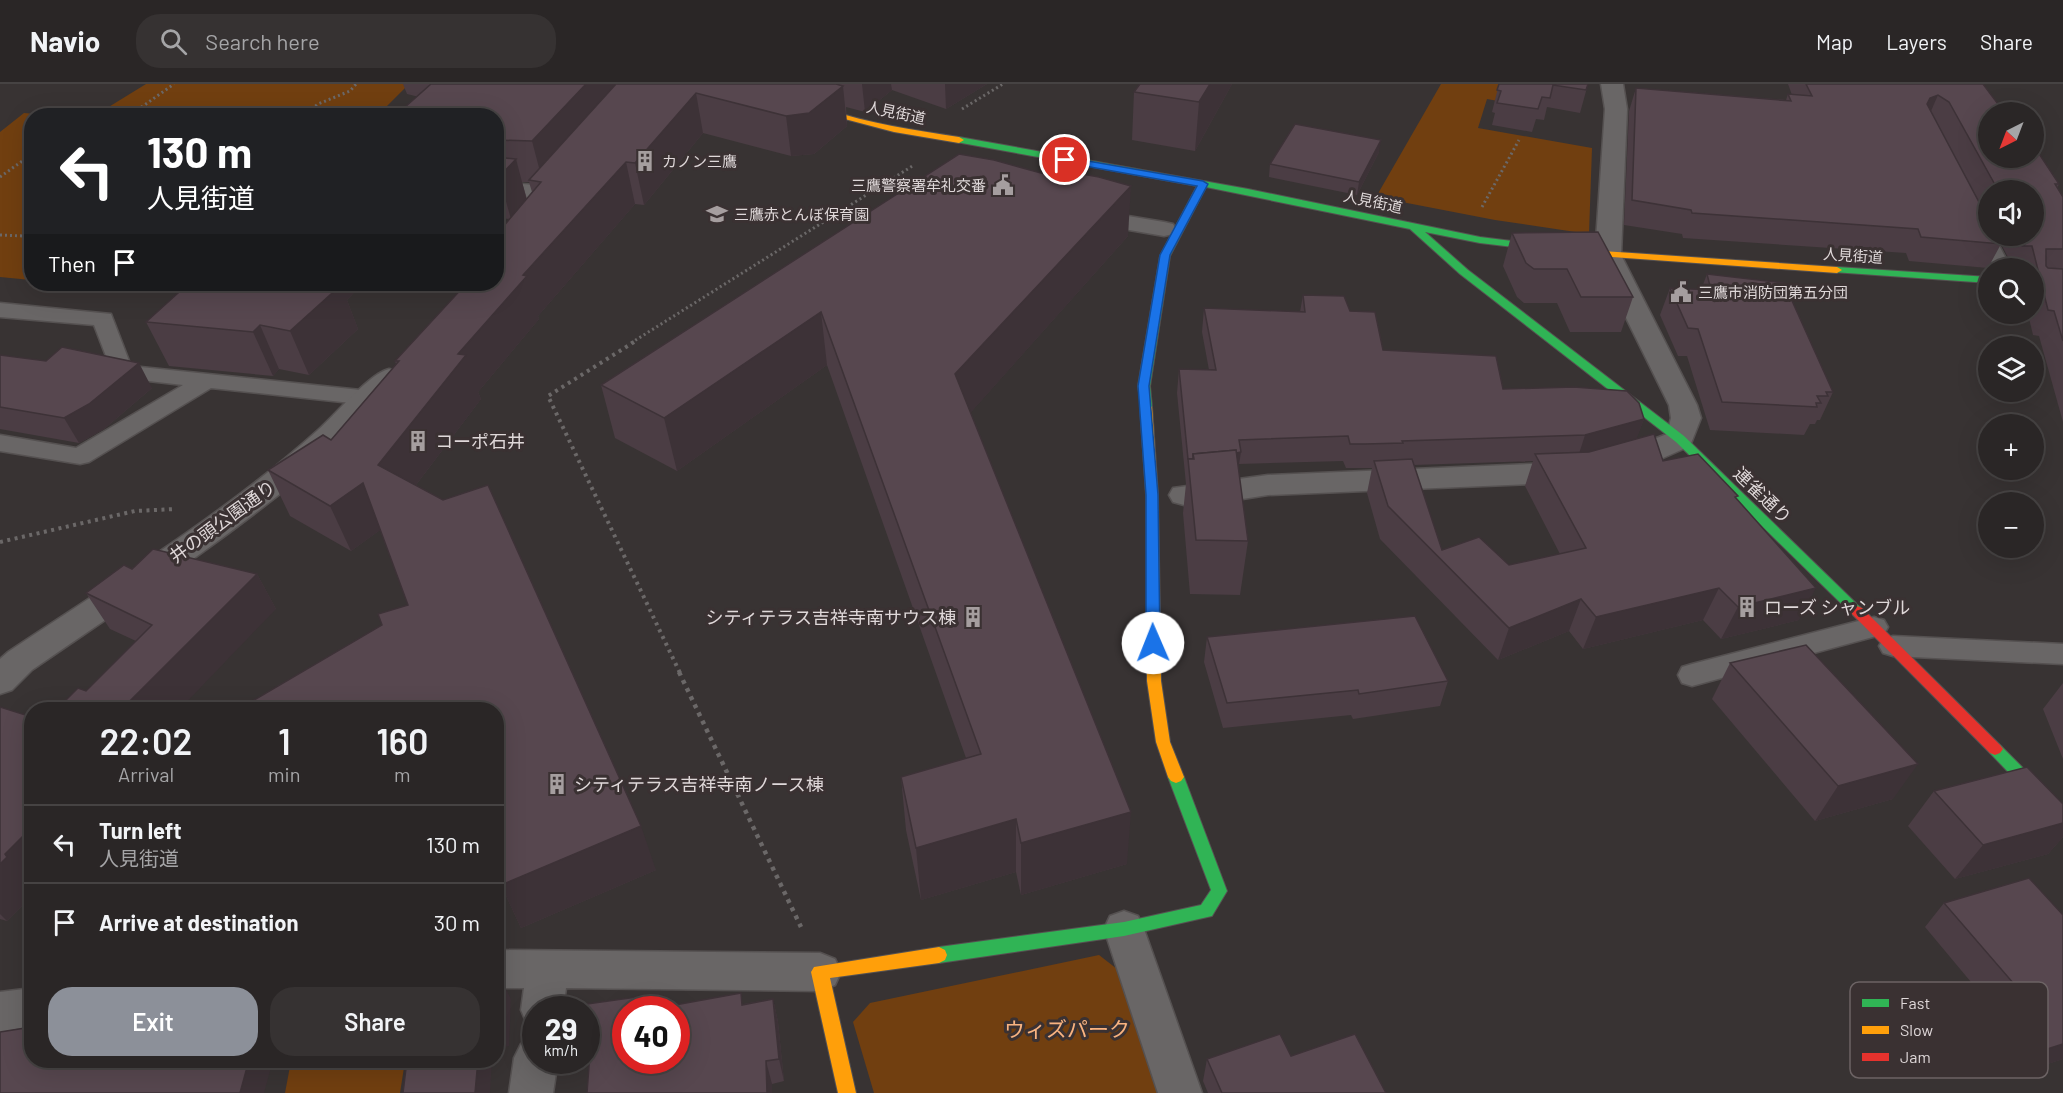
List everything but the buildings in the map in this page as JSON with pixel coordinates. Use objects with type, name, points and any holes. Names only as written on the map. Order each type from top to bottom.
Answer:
[{"type":"main road","name":"人見街道","points":[[762,84],[794,99],[856,120],[950,141],[1203,184],[1525,247],[1608,255],[1978,279]]},
{"type":"main road","points":[[794,99],[810,90]]},
{"type":"main road","points":[[847,1093],[813,954],[1124,929],[1206,911],[1219,891],[1163,742],[1154,681],[1152,495],[1144,386],[1165,255],[1203,184]]},
{"type":"main road","name":"連雀通り","points":[[1413,226],[1464,272],[1680,439],[1884,636],[2063,818]]},
{"type":"street","points":[[1184,495],[1204,495],[1268,485],[1577,472],[1652,451],[1680,439],[1686,418],[1683,405],[1614,272],[1608,255],[1616,109],[1612,84]]},
{"type":"street","points":[[504,190],[549,194]]},
{"type":"street","points":[[1063,212],[1164,229]]},
{"type":"street","name":"井の頭公園通り","points":[[7,670],[237,513],[312,454],[370,398],[407,357]]},
{"type":"street","points":[[1124,929],[1180,1093]]},
{"type":"street","points":[[504,972],[544,990],[813,954]]},
{"type":"street","points":[[0,1012],[24,1008]]},
{"type":"street","points":[[531,1093],[534,1074]]},
{"type":"lane","points":[[1969,207],[1996,258]]},
{"type":"lane","points":[[0,310],[103,319],[122,372],[370,398]]},
{"type":"lane","points":[[0,443],[80,456],[205,382]]},
{"type":"lane","points":[[1692,675],[1884,636],[2063,654]]},
{"type":"path","points":[[140,108],[174,84]]},
{"type":"path","points":[[313,108],[350,91],[356,84]]},
{"type":"path","points":[[961,116],[962,109],[1003,84]]},
{"type":"path","points":[[1480,210],[1519,140]]},
{"type":"path","points":[[0,177],[24,160]]},
{"type":"path","points":[[813,954],[548,396],[918,163]]},
{"type":"path","points":[[0,235],[24,236]]},
{"type":"path","points":[[0,543],[15,537],[135,511],[199,508],[237,513]]},
{"type":"green space","points":[[146,84],[409,84],[385,108],[107,108]]},
{"type":"green space","points":[[1441,84],[1503,84],[1498,101],[1487,99],[1478,128],[1592,148],[1589,234],[1495,220],[1376,197]]},
{"type":"green space","points":[[24,113],[24,279],[0,277],[0,132]]},
{"type":"green space","name":"ウィズパーク","points":[[1099,955],[1117,969],[1160,1093],[874,1093],[853,1022],[870,1003]]},
{"type":"green space","points":[[290,1068],[404,1068],[400,1093],[285,1093]]},
{"type":"traffic: fast","points":[[959,140],[1248,192],[1480,240],[1588,253]]},
{"type":"traffic: fast","points":[[1146,407],[1144,386],[1165,256],[1203,184]]},
{"type":"traffic: fast","points":[[1413,226],[1464,272],[1680,439],[1857,611]]},
{"type":"traffic: fast","points":[[1837,270],[1978,279]]},
{"type":"traffic: fast","points":[[1995,749],[2063,818]]},
{"type":"traffic: fast","points":[[939,955],[1124,929],[1206,911],[1219,891],[1176,777]]},
{"type":"traffic: slow","points":[[762,84],[825,111],[894,129],[959,140]]},
{"type":"traffic: slow","points":[[1588,253],[1837,270]]},
{"type":"traffic: slow","points":[[1146,407],[1152,495],[1154,681],[1163,742],[1176,777]]},
{"type":"traffic: slow","points":[[847,1093],[820,972],[939,955]]},
{"type":"traffic: jam","points":[[1857,611],[1995,749]]},
{"type":"place","name":"カノン三鷹","points":[[645,161]]},
{"type":"place","name":"三鷹警察署牟礼交番","points":[[1003,185]]},
{"type":"place","name":"三鷹赤とんぼ保育園","points":[[717,214]]},
{"type":"place","name":"三鷹市消防団第五分団","points":[[1681,292]]},
{"type":"place","name":"コーポ石井","points":[[418,441]]},
{"type":"place","name":"ローズ シャンブル","points":[[1747,607]]},
{"type":"place","name":"シティテラス吉祥寺南サウス棟","points":[[973,617]]},
{"type":"place","name":"シティテラス吉祥寺南ノース棟","points":[[557,784]]},
{"type":"route","points":[[1065,160],[1203,184],[1165,255],[1144,386],[1152,495],[1153,643]]}]
